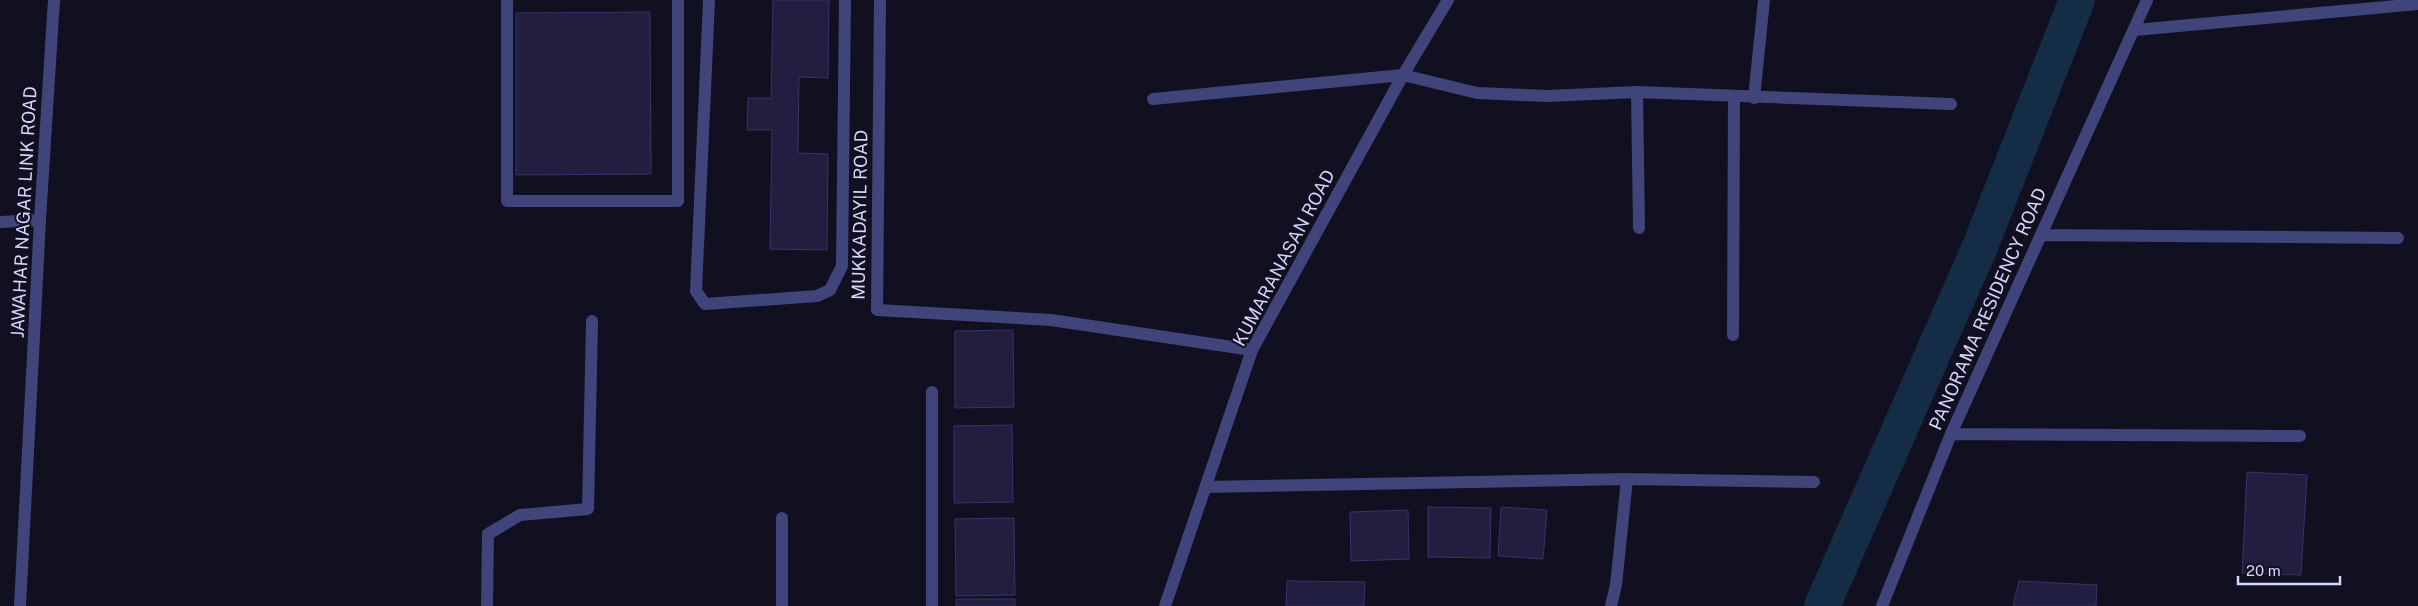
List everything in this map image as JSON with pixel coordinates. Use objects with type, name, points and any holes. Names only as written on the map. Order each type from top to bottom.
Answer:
[{"type":"street","name":"JAWAHAR NAGAR LINK ROAD","points":[[20,606],[40,220],[54,0]]},
{"type":"street","points":[[507,0],[507,201],[678,201],[678,0]]},
{"type":"street","points":[[709,0],[696,290],[704,304],[817,296],[830,290],[842,266],[845,0]]},
{"type":"street","name":"MUKKADAYIL ROAD","points":[[880,0],[877,310],[1052,320],[1252,350]]},
{"type":"street","name":"KUMARANASAN ROAD","points":[[1165,606],[1252,350],[1403,75],[1448,0]]},
{"type":"street","points":[[1754,98],[1764,0]]},
{"type":"street","name":"PANORAMA RESIDENCY ROAD","points":[[1882,606],[1951,434],[2147,0]]},
{"type":"street","points":[[2134,30],[2418,4]]},
{"type":"street","points":[[1153,99],[1403,75],[1477,93],[1546,96],[1637,92],[1754,98],[1951,104]]},
{"type":"street","points":[[1637,92],[1639,228]]},
{"type":"street","points":[[1733,335],[1734,97]]},
{"type":"street","points":[[0,222],[40,220]]},
{"type":"street","points":[[2041,234],[2398,238]]},
{"type":"street","points":[[486,606],[488,534],[520,515],[588,509],[592,321]]},
{"type":"street","points":[[932,392],[932,606]]},
{"type":"street","points":[[1951,434],[2300,436]]},
{"type":"street","points":[[1206,487],[1627,479],[1814,482]]},
{"type":"street","points":[[1611,606],[1616,585],[1627,479]]},
{"type":"street","points":[[782,518],[782,606]]},
{"type":"building","points":[[773,0],[829,0],[828,78],[799,77],[798,153],[828,154],[827,250],[770,249],[772,130],[747,130],[748,98],[771,98]]},
{"type":"building","points":[[650,12],[651,174],[516,175],[516,13]]},
{"type":"building","points":[[1013,330],[1014,407],[955,408],[955,331]]},
{"type":"building","points":[[1012,425],[1013,502],[954,503],[954,426]]},
{"type":"building","points":[[2247,472],[2307,475],[2301,575],[2242,573]]},
{"type":"building","points":[[1428,507],[1491,508],[1490,558],[1428,557]]},
{"type":"building","points":[[1501,507],[1547,510],[1543,559],[1498,556]]},
{"type":"building","points":[[1408,510],[1409,559],[1351,561],[1350,512]]},
{"type":"building","points":[[1014,518],[1015,595],[956,596],[955,519]]},
{"type":"building","points":[[1287,581],[1365,582],[1364,606],[1286,606]]},
{"type":"building","points":[[2019,581],[2097,585],[2096,606],[2013,606]]},
{"type":"building","points":[[956,599],[1015,599],[1015,606],[956,606]]},
{"type":"waterway","points":[[1822,606],[1979,249],[2077,0]]}]
